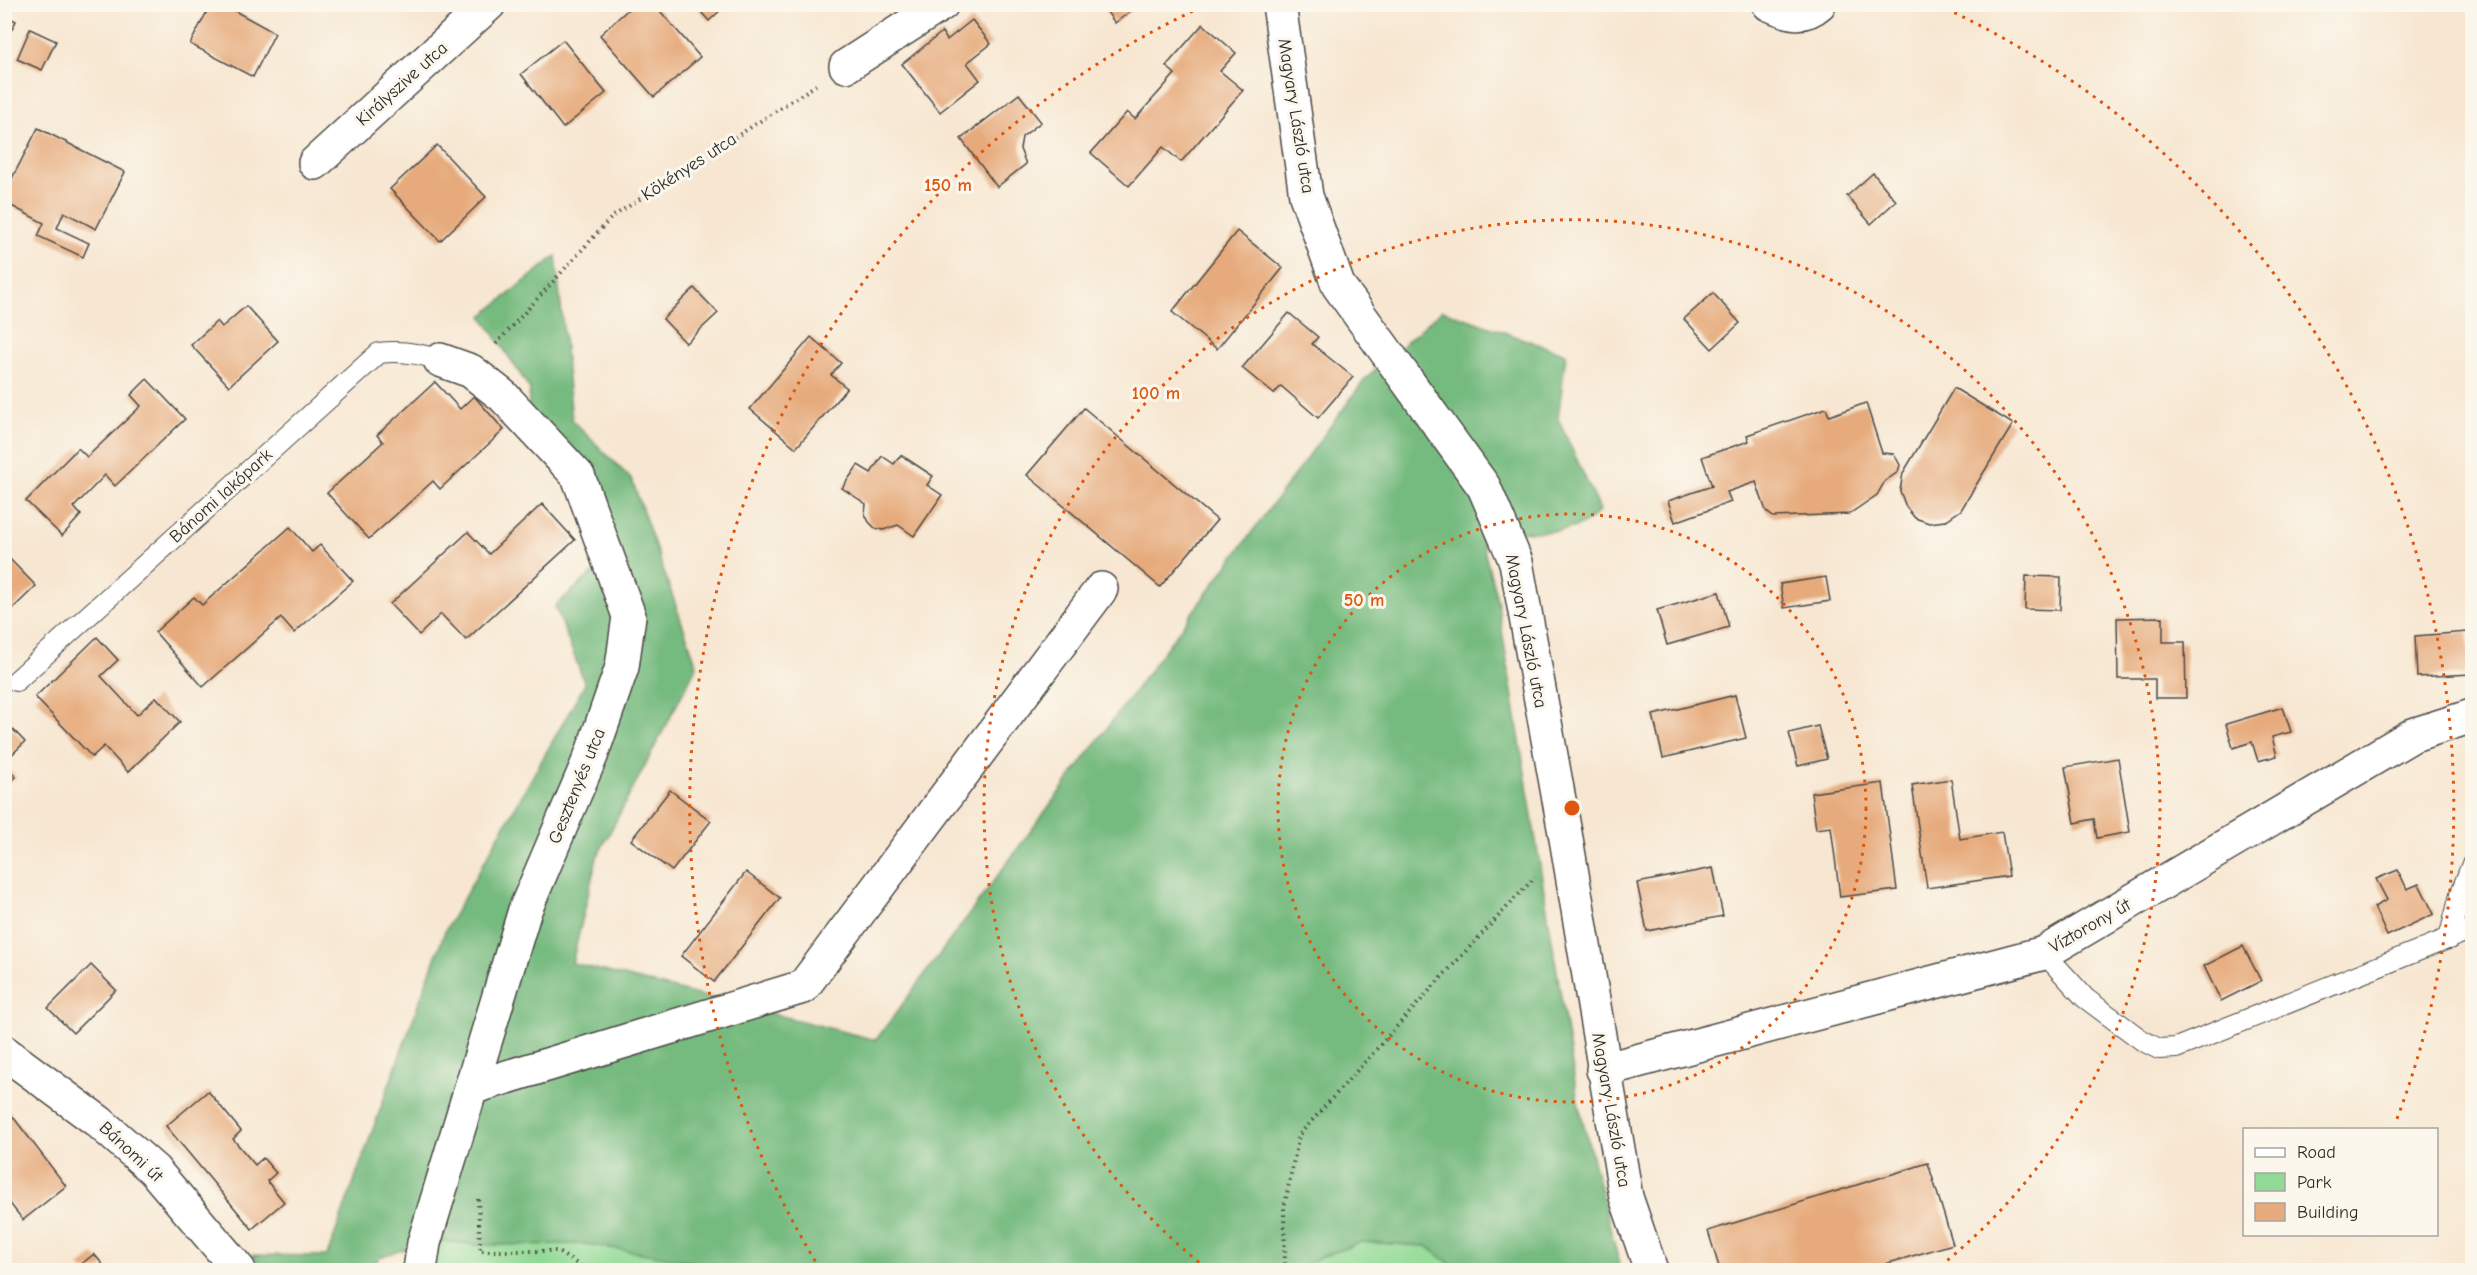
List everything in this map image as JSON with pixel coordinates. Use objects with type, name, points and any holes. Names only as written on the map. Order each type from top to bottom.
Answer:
[{"type":"street","name":"Királyszive utca","points":[[315,163],[489,4]]},
{"type":"street","points":[[846,66],[942,4]]},
{"type":"street","name":"Magyary László utca","points":[[1279,4],[1306,196],[1338,285],[1484,487],[1516,562],[1567,844],[1626,1197],[1651,1270]]},
{"type":"street","points":[[1769,4],[1795,15],[1812,10],[1819,4]]},
{"type":"street","name":"Gesztenyés utca","points":[[420,1270],[424,1243],[525,910],[591,756],[622,667],[628,616],[578,476],[503,396],[471,371],[440,360]]},
{"type":"street","points":[[471,1088],[803,987],[1101,589]]},
{"type":"street","name":"Víztorony út","points":[[1603,1070],[2044,953],[2413,735],[2472,716]]},
{"type":"street","name":"Bánomi út","points":[[4,1052],[99,1122],[154,1170],[239,1270]]},
{"type":"lane","name":"Bánomi lakópark","points":[[16,681],[379,353],[408,352],[440,360]]},
{"type":"lane","points":[[2449,939],[2460,895],[2472,864]]},
{"type":"lane","points":[[2044,953],[2085,998],[2143,1041],[2158,1049],[2176,1048],[2472,929]]},
{"type":"path","name":"Kökényes utca","points":[[471,371],[612,217],[846,66]]},
{"type":"path","points":[[1285,1270],[1284,1208],[1299,1135],[1438,981],[1567,844]]},
{"type":"path","points":[[478,1191],[480,1251],[556,1251],[587,1270]]},
{"type":"green space","points":[[556,256],[572,420],[632,480],[697,666],[597,857],[572,963],[876,1040],[1366,378],[1442,310],[1566,354],[1558,419],[1600,510],[1589,520],[1560,531],[1479,531],[1497,599],[1578,1102],[1621,1270],[1458,1270],[1427,1246],[1361,1242],[1316,1259],[1298,1270],[1148,1270],[1131,1267],[1055,1270],[745,1270],[587,1244],[477,1245],[436,1240],[379,1257],[373,1270],[266,1270],[252,1255],[327,1256],[445,931],[585,684],[555,606],[620,549],[525,435],[530,389],[482,316]]},
{"type":"green space","points":[[436,1240],[477,1245],[587,1244],[745,1270],[433,1270]]},
{"type":"green space","points":[[1361,1242],[1427,1246],[1458,1270],[1298,1270],[1316,1259]]},
{"type":"green space","points":[[1131,1267],[1148,1270],[1055,1270]]},
{"type":"building","points":[[211,4],[222,4],[275,33],[253,77],[190,44]]},
{"type":"building","points":[[634,4],[654,4],[700,57],[654,97],[600,35]]},
{"type":"building","points":[[694,4],[727,4],[709,21]]},
{"type":"building","points":[[1101,4],[1140,4],[1115,23]]},
{"type":"building","points":[[4,15],[16,21],[4,44]]},
{"type":"building","points":[[972,20],[991,44],[967,63],[980,80],[940,112],[902,64],[942,32],[947,40]]},
{"type":"building","points":[[1203,24],[1236,53],[1220,71],[1243,90],[1181,162],[1163,147],[1129,186],[1091,153],[1127,112],[1135,119],[1175,74],[1166,66]]},
{"type":"building","points":[[30,29],[56,41],[42,70],[17,59]]},
{"type":"building","points":[[563,40],[606,93],[563,128],[521,74]]},
{"type":"building","points":[[1019,94],[1041,122],[1022,137],[1020,149],[1026,164],[997,187],[961,139]]},
{"type":"building","points":[[38,128],[125,172],[96,229],[64,212],[57,228],[89,243],[83,257],[38,236],[44,223],[4,202],[4,194]]},
{"type":"building","points":[[437,145],[486,197],[440,241],[390,189]]},
{"type":"building","points":[[1873,173],[1896,201],[1871,224],[1847,196]]},
{"type":"building","points":[[1237,231],[1283,268],[1217,349],[1172,312]]},
{"type":"building","points":[[694,288],[718,313],[686,343],[663,319]]},
{"type":"building","points":[[1713,293],[1740,323],[1712,349],[1684,319]]},
{"type":"building","points":[[246,306],[278,341],[229,386],[191,345],[217,321],[222,327]]},
{"type":"building","points":[[1289,313],[1318,337],[1312,344],[1353,377],[1318,418],[1281,386],[1274,394],[1242,368]]},
{"type":"building","points":[[811,337],[841,363],[831,375],[847,388],[796,448],[750,409]]},
{"type":"building","points":[[147,379],[185,419],[115,486],[105,475],[74,507],[81,515],[62,536],[26,501],[78,448],[87,457],[141,406],[131,395]]},
{"type":"building","points":[[435,382],[460,409],[474,396],[504,430],[440,489],[433,481],[369,539],[327,493],[383,442],[377,435]]},
{"type":"building","points":[[1954,388],[2013,424],[1961,510],[1945,521],[1929,523],[1915,518],[1906,507],[1900,491],[1903,473]]},
{"type":"building","points":[[1866,403],[1882,453],[1894,454],[1900,465],[1898,472],[1885,481],[1877,495],[1849,514],[1773,517],[1766,511],[1756,482],[1727,492],[1731,502],[1675,522],[1668,501],[1712,486],[1702,457],[1749,441],[1747,435],[1826,408],[1829,416]]},
{"type":"building","points":[[1084,408],[1217,520],[1160,587],[1027,475]]},
{"type":"building","points":[[901,455],[933,476],[927,485],[942,495],[914,536],[898,525],[883,530],[875,528],[865,514],[866,504],[842,488],[858,465],[871,473],[882,456],[894,464]]},
{"type":"building","points":[[542,504],[575,540],[466,640],[441,614],[419,635],[390,604],[468,532],[489,554]]},
{"type":"building","points":[[290,527],[312,552],[320,545],[353,581],[294,633],[281,618],[203,687],[155,632],[194,597],[202,605]]},
{"type":"building","points":[[4,553],[36,586],[4,617]]},
{"type":"building","points":[[2026,576],[2061,577],[2060,610],[2025,609]]},
{"type":"building","points":[[1826,577],[1830,601],[1784,608],[1780,584]]},
{"type":"building","points":[[1719,592],[1729,627],[1667,645],[1657,610]]},
{"type":"building","points":[[2163,617],[2163,642],[2185,642],[2186,698],[2155,698],[2155,679],[2118,679],[2117,618]]},
{"type":"building","points":[[2468,632],[2471,674],[2417,677],[2415,636]]},
{"type":"building","points":[[97,637],[118,660],[101,676],[137,715],[156,697],[180,722],[128,772],[104,746],[92,757],[35,697]]},
{"type":"building","points":[[1735,695],[1746,738],[1663,758],[1653,715]]},
{"type":"building","points":[[2283,707],[2291,732],[2272,737],[2277,756],[2258,761],[2252,742],[2233,748],[2226,724]]},
{"type":"building","points":[[4,720],[25,742],[4,762]]},
{"type":"building","points":[[1818,726],[1827,759],[1798,766],[1789,733]]},
{"type":"building","points":[[2118,758],[2130,832],[2097,838],[2094,819],[2075,823],[2065,767]]},
{"type":"building","points":[[4,765],[16,777],[4,788]]},
{"type":"building","points":[[1951,779],[1960,839],[2002,832],[2009,876],[1927,888],[1912,785]]},
{"type":"building","points":[[1883,783],[1897,890],[1840,897],[1831,827],[1816,829],[1811,793]]},
{"type":"building","points":[[670,790],[711,821],[672,871],[631,840]]},
{"type":"building","points":[[1713,868],[1723,916],[1647,931],[1637,883]]},
{"type":"building","points":[[2398,870],[2407,889],[2419,884],[2434,914],[2387,936],[2374,907],[2387,900],[2376,879]]},
{"type":"building","points":[[746,872],[780,898],[714,982],[681,956]]},
{"type":"building","points":[[2243,946],[2261,981],[2221,1001],[2204,966]]},
{"type":"building","points":[[91,965],[116,990],[73,1033],[48,1008]]},
{"type":"building","points":[[208,1091],[241,1131],[233,1139],[255,1165],[263,1158],[276,1173],[267,1181],[284,1202],[252,1229],[166,1126]]},
{"type":"building","points":[[4,1105],[66,1186],[23,1220],[4,1196]]},
{"type":"building","points":[[1928,1163],[1953,1244],[1865,1270],[1720,1270],[1708,1231]]},
{"type":"building","points":[[94,1254],[104,1266],[99,1270],[83,1270],[79,1266]]}]
